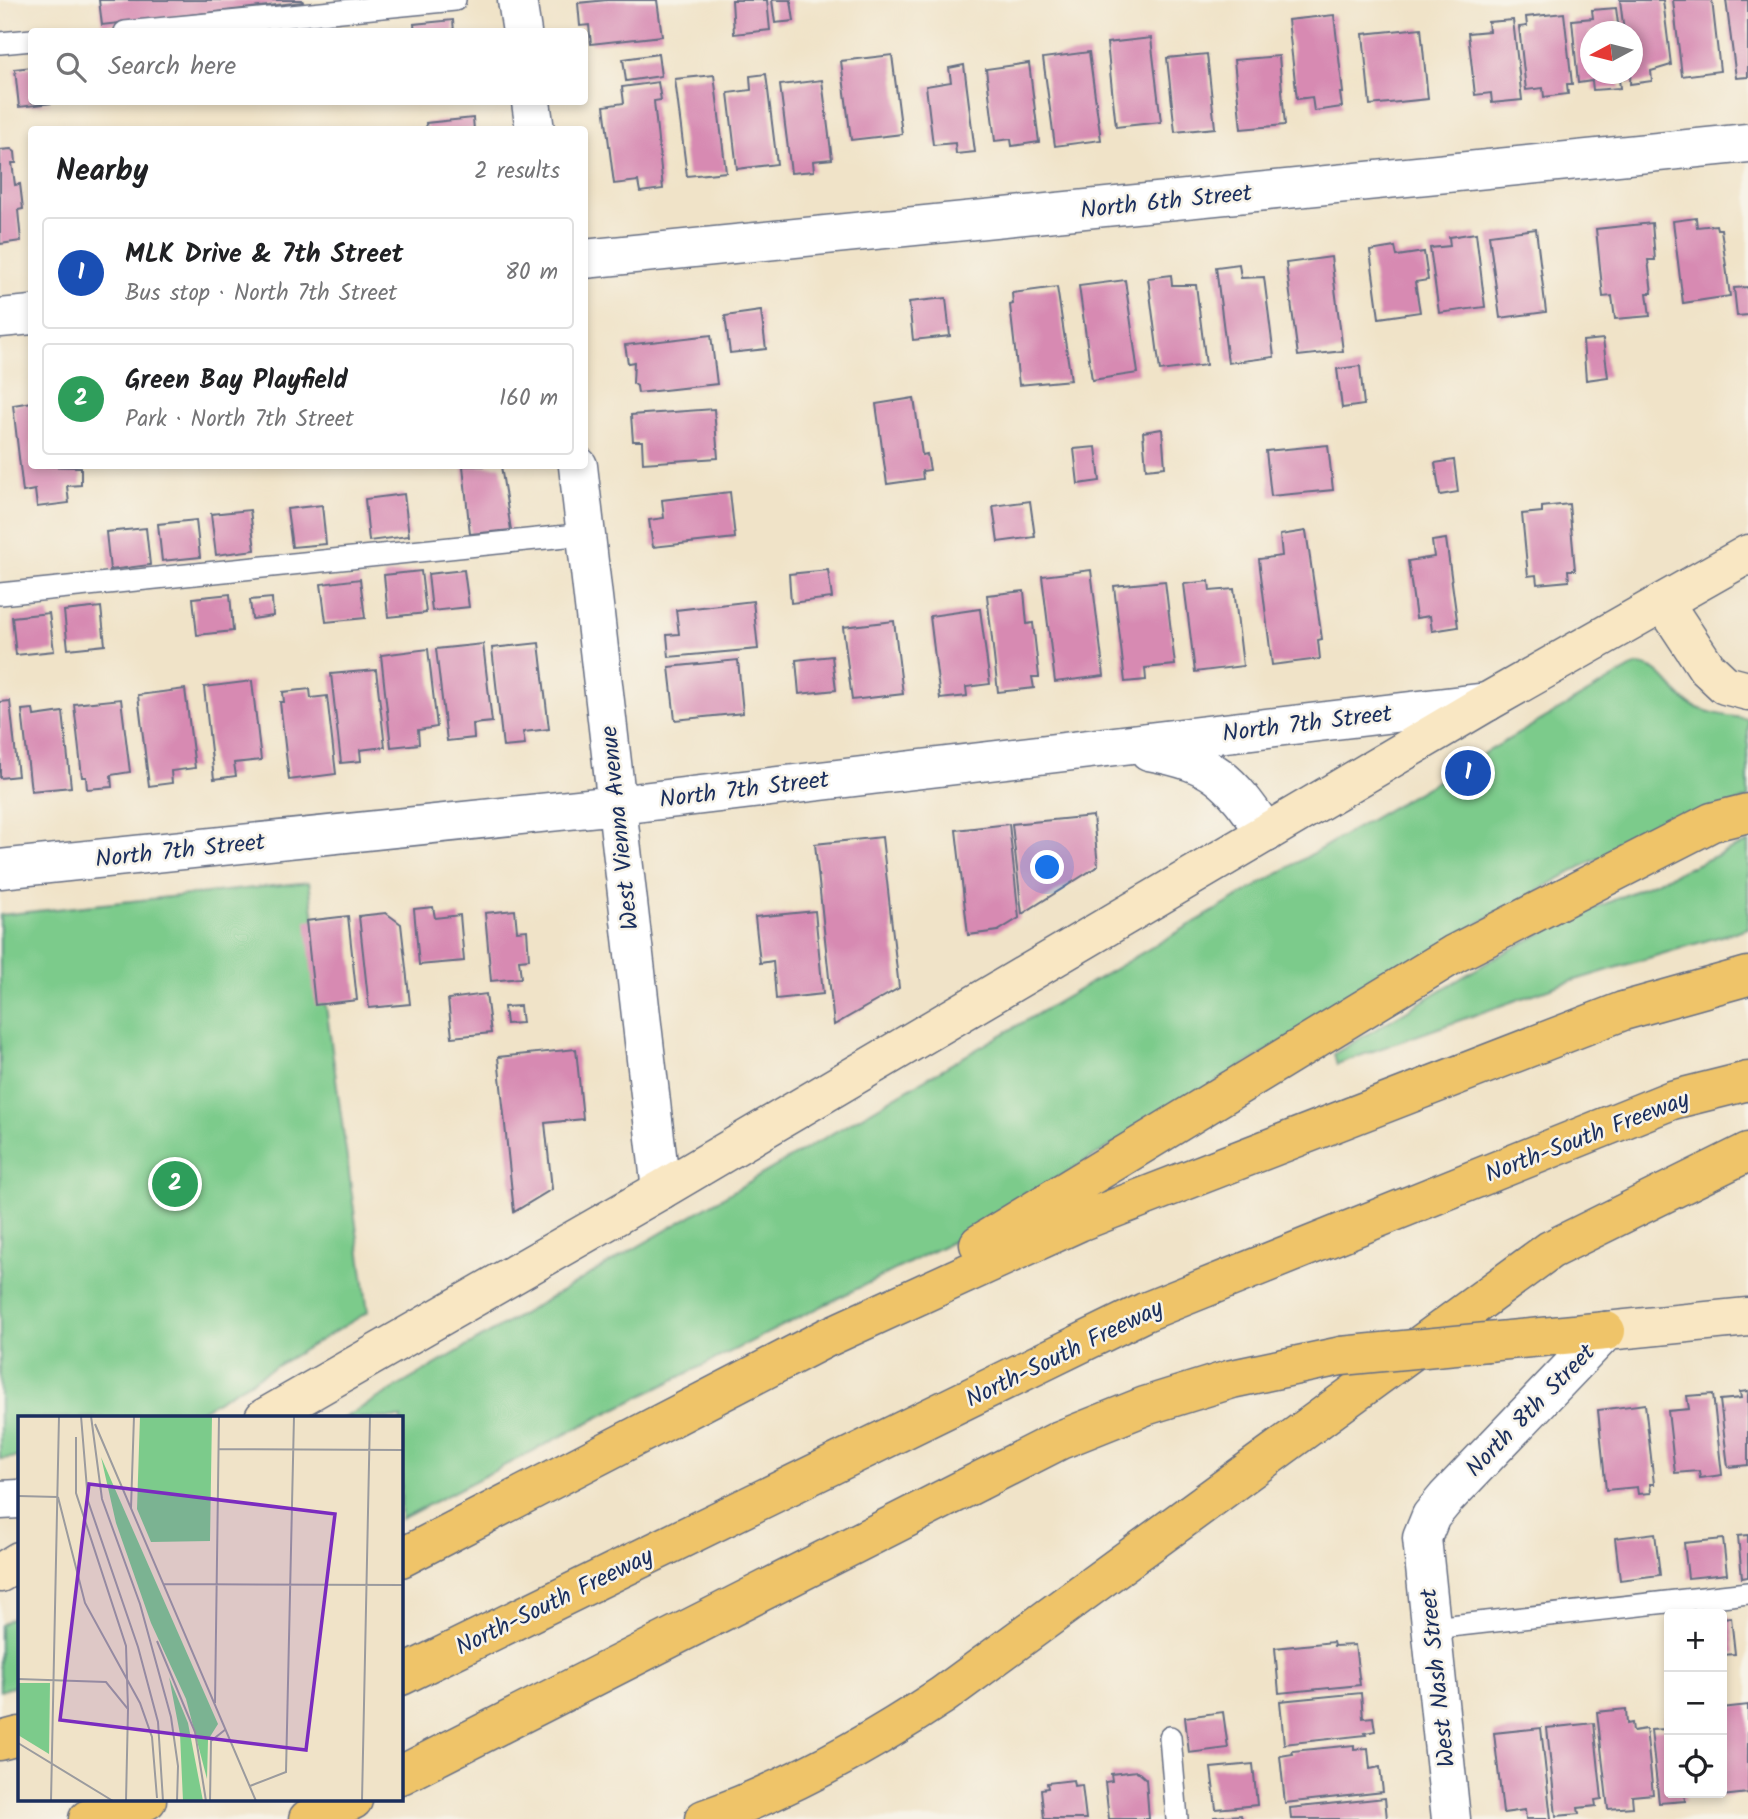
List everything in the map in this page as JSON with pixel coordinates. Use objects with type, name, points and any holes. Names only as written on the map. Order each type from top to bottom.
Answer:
[{"type":"highway","points":[[826,1338],[1454,954],[1712,822],[1748,813]]},
{"type":"highway","points":[[402,1557],[826,1338],[1079,1222],[1623,1011],[1748,976]]},
{"type":"highway","name":"North-South Freeway","points":[[402,1676],[1144,1312],[1672,1100],[1748,1081]]},
{"type":"highway","points":[[704,1819],[759,1799],[869,1744],[943,1695],[1550,1250],[1748,1152]]},
{"type":"highway","points":[[402,1775],[1060,1440],[1145,1406],[1232,1379],[1341,1356],[1606,1331]]},
{"type":"highway","points":[[0,1741],[18,1736]]},
{"type":"highway","points":[[88,1819],[124,1811],[145,1801]]},
{"type":"highway","points":[[308,1819],[351,1801]]},
{"type":"main road","points":[[267,1416],[661,1190],[1487,702],[1748,554]]},
{"type":"main road","points":[[1664,603],[1707,668],[1725,685],[1748,691]]},
{"type":"main road","name":"North 8th Street","points":[[1606,1331],[1748,1317]]},
{"type":"main road","points":[[0,1573],[18,1562]]},
{"type":"street","points":[[517,0],[521,28]]},
{"type":"street","points":[[531,105],[534,126]]},
{"type":"street","name":"North 6th Street","points":[[588,259],[1748,143]]},
{"type":"street","points":[[0,318],[28,315]]},
{"type":"street","name":"West Vienna Avenue","points":[[578,469],[661,1190]]},
{"type":"street","name":"North 7th Street","points":[[0,869],[617,804],[1487,702]]},
{"type":"street","points":[[1119,745],[1191,758],[1235,788],[1266,833]]},
{"type":"street","name":"North 8th Street","points":[[1422,1538],[1431,1516],[1446,1498],[1606,1331]]},
{"type":"street","points":[[0,1500],[18,1499]]},
{"type":"street","name":"West Nash Street","points":[[1422,1538],[1451,1819]]},
{"type":"lane","points":[[166,28],[455,0]]},
{"type":"lane","points":[[0,43],[28,40]]},
{"type":"lane","points":[[0,594],[586,534]]},
{"type":"lane","points":[[1432,1628],[1748,1593]]},
{"type":"lane","points":[[1170,1737],[1177,1819]]},
{"type":"green space","points":[[1636,665],[1653,669],[1660,674],[1693,706],[1713,713],[1748,719],[1748,798],[1592,861],[1484,920],[957,1239],[402,1518],[402,1416],[347,1416]]},
{"type":"green space","points":[[1748,842],[1748,928],[1559,985],[1337,1064],[1334,1054],[1498,956],[1563,922]]},
{"type":"green space","points":[[309,882],[368,1312],[191,1416],[18,1416],[18,1457],[0,1459],[0,915]]},
{"type":"green space","points":[[18,1614],[18,1685],[0,1691],[0,1625]]},
{"type":"building","points":[[99,0],[302,0],[303,2],[102,25]]},
{"type":"building","points":[[657,0],[662,36],[591,44],[589,25],[580,26],[578,3]]},
{"type":"building","points":[[732,0],[767,0],[770,30],[734,34]]},
{"type":"building","points":[[772,0],[791,0],[794,21],[775,23]]},
{"type":"building","points":[[1620,0],[1663,0],[1671,65],[1651,71],[1652,81],[1643,82],[1643,21],[1623,21]]},
{"type":"building","points":[[1673,0],[1712,0],[1720,71],[1682,76]]},
{"type":"building","points":[[1726,0],[1748,0],[1748,77],[1736,78]]},
{"type":"building","points":[[1616,8],[1618,21],[1580,21],[1578,83],[1572,20],[1593,18],[1592,10]]},
{"type":"building","points":[[1564,13],[1572,84],[1567,84],[1568,94],[1544,97],[1543,88],[1526,90],[1519,27],[1527,26],[1526,17]]},
{"type":"building","points":[[1334,15],[1343,93],[1340,93],[1342,107],[1314,111],[1312,97],[1297,99],[1288,20]]},
{"type":"building","points":[[453,20],[454,28],[414,28],[414,24]]},
{"type":"building","points":[[1513,20],[1522,100],[1492,103],[1491,93],[1475,95],[1468,33],[1489,31],[1488,22]]},
{"type":"building","points":[[1421,28],[1428,99],[1370,105],[1363,34]]},
{"type":"building","points":[[1151,38],[1161,122],[1116,127],[1107,43]]},
{"type":"building","points":[[1089,52],[1101,140],[1055,146],[1043,58]]},
{"type":"building","points":[[658,54],[661,76],[626,81],[623,59]]},
{"type":"building","points":[[1207,54],[1215,128],[1175,132],[1167,58]]},
{"type":"building","points":[[892,55],[902,134],[851,140],[841,61]]},
{"type":"building","points":[[1279,56],[1285,125],[1241,129],[1234,60]]},
{"type":"building","points":[[1029,63],[1039,142],[1012,146],[1011,139],[995,141],[986,69]]},
{"type":"building","points":[[964,65],[975,152],[956,154],[955,143],[933,145],[926,86],[951,82],[949,68]]},
{"type":"building","points":[[28,67],[28,105],[36,105],[19,107],[15,69]]},
{"type":"building","points":[[766,74],[777,164],[737,169],[728,93],[751,90],[750,76]]},
{"type":"building","points":[[714,75],[726,172],[687,176],[675,79]]},
{"type":"building","points":[[822,80],[832,159],[813,161],[814,171],[791,173],[780,85]]},
{"type":"building","points":[[658,82],[661,100],[654,101],[663,189],[640,192],[638,181],[614,184],[604,106],[624,103],[622,87]]},
{"type":"building","points":[[1592,84],[1620,84],[1620,88],[1593,90]]},
{"type":"building","points":[[473,118],[474,126],[426,126],[426,123]]},
{"type":"building","points":[[11,149],[15,152],[16,163],[12,163],[15,185],[20,184],[23,209],[18,210],[21,241],[0,244],[0,150]]},
{"type":"building","points":[[1696,218],[1697,227],[1716,225],[1717,229],[1721,229],[1730,296],[1683,303],[1673,221]]},
{"type":"building","points":[[1652,223],[1655,260],[1648,260],[1652,293],[1647,293],[1650,316],[1615,319],[1612,296],[1603,297],[1596,229]]},
{"type":"building","points":[[1536,229],[1546,312],[1500,318],[1489,235]]},
{"type":"building","points":[[1476,233],[1485,307],[1439,313],[1430,248],[1450,246],[1449,237]]},
{"type":"building","points":[[1395,247],[1397,256],[1424,252],[1428,280],[1415,282],[1420,312],[1379,318],[1370,251]]},
{"type":"building","points":[[1331,257],[1343,351],[1298,356],[1286,263]]},
{"type":"building","points":[[1239,264],[1241,278],[1264,277],[1274,357],[1228,363],[1216,267]]},
{"type":"building","points":[[1171,275],[1172,285],[1196,285],[1206,365],[1160,371],[1148,278]]},
{"type":"building","points":[[1125,280],[1138,373],[1092,380],[1079,286]]},
{"type":"building","points":[[1057,287],[1071,380],[1019,385],[1010,305],[1013,304],[1012,293]]},
{"type":"building","points":[[1748,287],[1748,315],[1737,316],[1734,288]]},
{"type":"building","points":[[946,298],[950,336],[913,340],[909,302]]},
{"type":"building","points":[[761,311],[766,349],[730,353],[725,316]]},
{"type":"building","points":[[711,335],[717,384],[638,393],[637,386],[633,383],[634,362],[628,363],[625,345]]},
{"type":"building","points":[[1603,339],[1608,377],[1586,380],[1583,341]]},
{"type":"building","points":[[1360,366],[1364,405],[1342,408],[1337,369]]},
{"type":"building","points":[[914,398],[922,455],[927,454],[930,470],[922,471],[923,479],[887,484],[876,404]]},
{"type":"building","points":[[28,403],[28,469],[81,469],[81,485],[67,486],[69,503],[37,507],[35,490],[23,492],[13,405]]},
{"type":"building","points":[[714,409],[718,458],[643,463],[642,441],[633,441],[631,415]]},
{"type":"building","points":[[1162,429],[1165,467],[1146,469],[1143,432]]},
{"type":"building","points":[[1328,445],[1333,490],[1271,496],[1266,451]]},
{"type":"building","points":[[1096,447],[1100,481],[1078,484],[1074,449]]},
{"type":"building","points":[[1454,460],[1458,492],[1440,495],[1435,463]]},
{"type":"building","points":[[463,469],[501,469],[511,530],[470,534]]},
{"type":"building","points":[[730,492],[735,538],[653,547],[649,520],[664,518],[662,500]]},
{"type":"building","points":[[404,494],[409,536],[369,541],[365,499]]},
{"type":"building","points":[[1030,501],[1035,537],[998,542],[993,506]]},
{"type":"building","points":[[1569,504],[1575,570],[1568,570],[1569,581],[1537,584],[1536,575],[1528,576],[1522,514],[1542,512],[1542,507]]},
{"type":"building","points":[[322,505],[326,544],[292,547],[287,509]]},
{"type":"building","points":[[250,510],[255,550],[216,555],[211,514]]},
{"type":"building","points":[[196,520],[200,557],[162,561],[158,524]]},
{"type":"building","points":[[146,528],[150,565],[110,570],[106,532]]},
{"type":"building","points":[[1306,531],[1322,639],[1318,640],[1320,659],[1272,665],[1259,559],[1282,556],[1280,535]]},
{"type":"building","points":[[1446,539],[1458,627],[1432,631],[1430,616],[1416,618],[1408,561],[1434,557],[1432,541]]},
{"type":"building","points":[[464,570],[469,607],[432,611],[428,574]]},
{"type":"building","points":[[828,570],[832,598],[791,603],[789,574]]},
{"type":"building","points":[[1091,570],[1104,676],[1055,682],[1042,576]]},
{"type":"building","points":[[421,571],[426,613],[388,617],[384,575]]},
{"type":"building","points":[[360,579],[365,618],[326,622],[321,584]]},
{"type":"building","points":[[1165,581],[1175,665],[1145,668],[1146,680],[1125,682],[1114,586]]},
{"type":"building","points":[[1209,581],[1210,591],[1234,589],[1243,666],[1195,672],[1184,584]]},
{"type":"building","points":[[1024,591],[1027,624],[1033,623],[1039,677],[1032,677],[1034,688],[998,692],[987,595]]},
{"type":"building","points":[[230,594],[233,631],[197,635],[193,598]]},
{"type":"building","points":[[272,598],[273,616],[252,619],[250,600]]},
{"type":"building","points":[[753,601],[758,649],[669,657],[667,635],[679,634],[676,610]]},
{"type":"building","points":[[101,607],[105,645],[68,649],[64,611]]},
{"type":"building","points":[[980,609],[990,684],[966,687],[967,696],[940,699],[930,616]]},
{"type":"building","points":[[49,613],[54,651],[16,655],[12,617]]},
{"type":"building","points":[[894,621],[903,694],[852,700],[843,627]]},
{"type":"building","points":[[539,643],[549,729],[523,732],[525,745],[503,747],[492,648]]},
{"type":"building","points":[[483,644],[492,722],[473,724],[474,738],[447,741],[436,649]]},
{"type":"building","points":[[428,649],[437,727],[418,730],[419,744],[391,747],[381,655]]},
{"type":"building","points":[[832,656],[836,690],[799,694],[796,660]]},
{"type":"building","points":[[738,660],[743,713],[675,720],[669,667]]},
{"type":"building","points":[[376,670],[385,747],[360,750],[361,761],[341,763],[331,674]]},
{"type":"building","points":[[252,681],[261,760],[234,763],[236,776],[214,779],[204,687]]},
{"type":"building","points":[[185,689],[195,768],[171,771],[172,783],[149,786],[138,695]]},
{"type":"building","points":[[310,689],[311,698],[327,696],[336,774],[289,780],[280,702],[284,702],[283,692]]},
{"type":"building","points":[[121,699],[130,772],[111,775],[112,787],[87,789],[86,777],[82,777],[74,704]]},
{"type":"building","points":[[10,701],[18,776],[0,778],[0,702]]},
{"type":"building","points":[[33,709],[34,716],[63,712],[71,787],[31,791],[22,710]]},
{"type":"building","points":[[1093,816],[1098,866],[1022,914],[1012,824]]},
{"type":"building","points":[[1009,824],[1019,918],[998,931],[968,935],[956,830]]},
{"type":"building","points":[[882,837],[899,988],[834,1025],[815,844]]},
{"type":"building","points":[[433,907],[435,918],[460,915],[464,961],[419,965],[414,909]]},
{"type":"building","points":[[515,910],[517,931],[527,930],[529,959],[519,960],[521,978],[491,981],[485,913]]},
{"type":"building","points":[[815,911],[823,994],[776,999],[773,961],[760,963],[755,917]]},
{"type":"building","points":[[386,913],[401,924],[410,1004],[369,1008],[359,916]]},
{"type":"building","points":[[348,916],[357,1000],[315,1005],[306,921]]},
{"type":"building","points":[[486,994],[491,1033],[452,1037],[448,999]]},
{"type":"building","points":[[520,1006],[522,1023],[506,1024],[504,1007]]},
{"type":"building","points":[[576,1049],[583,1119],[545,1123],[552,1189],[514,1212],[498,1057]]},
{"type":"building","points":[[1748,1391],[1748,1465],[1728,1467],[1720,1400],[1741,1398],[1740,1392]]},
{"type":"building","points":[[1713,1394],[1722,1475],[1700,1478],[1699,1471],[1675,1473],[1668,1411],[1689,1409],[1687,1396]]},
{"type":"building","points":[[1645,1404],[1654,1484],[1650,1484],[1651,1493],[1638,1494],[1637,1487],[1606,1490],[1598,1410]]},
{"type":"building","points":[[1655,1533],[1660,1575],[1620,1580],[1615,1538]]},
{"type":"building","points":[[1748,1535],[1748,1577],[1742,1578],[1738,1536]]},
{"type":"building","points":[[1723,1539],[1727,1574],[1688,1578],[1684,1543]]},
{"type":"building","points":[[1727,1617],[1731,1617],[1735,1654],[1727,1655]]},
{"type":"building","points":[[1333,1642],[1334,1646],[1355,1645],[1360,1685],[1279,1693],[1275,1648]]},
{"type":"building","points":[[1361,1693],[1363,1718],[1373,1717],[1375,1731],[1365,1733],[1366,1735],[1284,1744],[1280,1701]]},
{"type":"building","points":[[1748,1705],[1748,1793],[1727,1795],[1727,1707]]},
{"type":"building","points":[[1626,1709],[1627,1724],[1632,1723],[1633,1731],[1646,1729],[1653,1794],[1632,1796],[1633,1807],[1608,1809],[1597,1712]]},
{"type":"building","points":[[1223,1712],[1228,1748],[1189,1753],[1185,1717]]},
{"type":"building","points":[[1594,1723],[1602,1799],[1595,1800],[1596,1806],[1578,1808],[1579,1814],[1556,1816],[1547,1728]]},
{"type":"building","points":[[1541,1728],[1551,1819],[1526,1819],[1525,1810],[1503,1813],[1494,1733]]},
{"type":"building","points":[[1664,1729],[1664,1798],[1685,1798],[1685,1801],[1659,1803],[1651,1730]]},
{"type":"building","points":[[1354,1745],[1354,1749],[1368,1748],[1370,1769],[1380,1767],[1383,1792],[1285,1803],[1280,1756],[1293,1754],[1292,1751]]},
{"type":"building","points":[[1253,1764],[1257,1805],[1216,1809],[1211,1768]]},
{"type":"building","points":[[1137,1771],[1146,1779],[1149,1819],[1109,1819],[1105,1782],[1112,1781],[1111,1774]]},
{"type":"building","points":[[1073,1780],[1074,1786],[1082,1785],[1086,1819],[1044,1819],[1041,1789],[1048,1788],[1047,1783]]},
{"type":"building","points":[[1385,1798],[1387,1819],[1291,1819],[1290,1808]]},
{"type":"building","points":[[1241,1815],[1242,1819],[1214,1819],[1214,1817]]},
{"type":"place","name":"MLK Drive & 7th Street","points":[[1468,773]]},
{"type":"place","name":"Green Bay Playfield","points":[[175,1184]]}]
